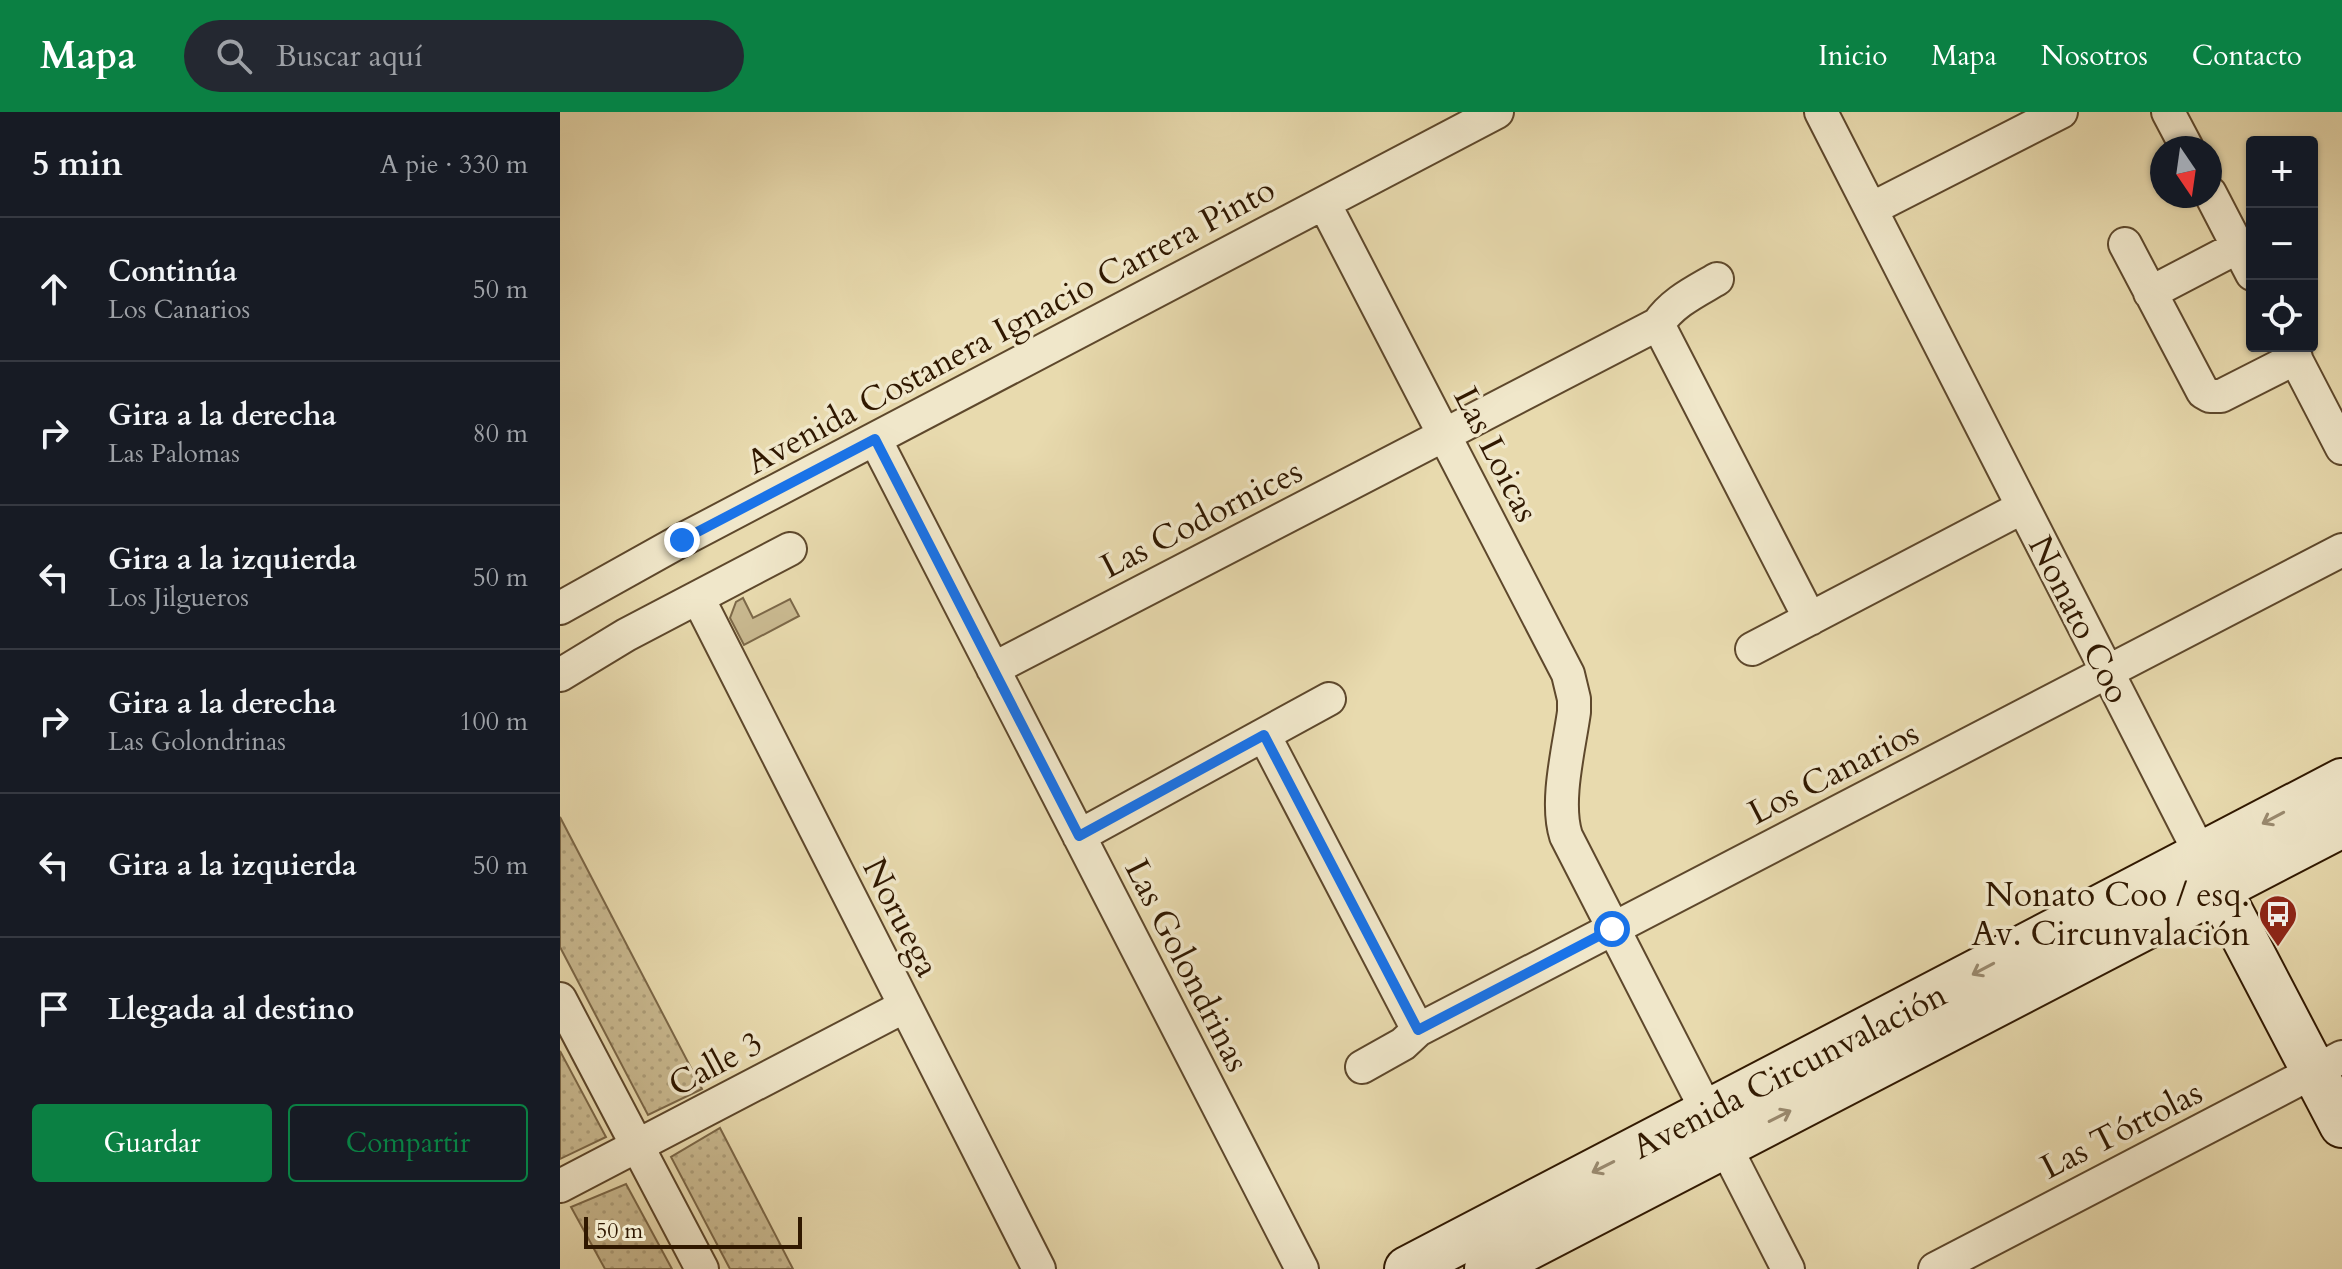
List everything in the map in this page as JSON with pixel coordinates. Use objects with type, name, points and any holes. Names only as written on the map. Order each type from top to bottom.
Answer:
[{"type":"street","name":"Avenida Costanera Ignacio Carrera Pinto","points":[[560,608],[682,540],[1497,112]]},
{"type":"street","name":"Nonato Coo","points":[[1821,112],[2210,872],[2328,1064],[2342,1125]]},
{"type":"street","points":[[1871,209],[2061,112]]},
{"type":"street","points":[[2168,112],[2181,136]]},
{"type":"street","name":"Las Loicas","points":[[1324,203],[1568,674],[1574,712],[1561,805],[1562,826],[1570,847],[1788,1269]]},
{"type":"street","points":[[2150,293],[2245,260],[2218,208]]},
{"type":"street","points":[[2125,244],[2199,385],[2210,396],[2227,393],[2292,352],[2342,448]]},
{"type":"street","name":"Las Codornices","points":[[993,669],[1658,324],[1664,314],[1685,297],[1717,279]]},
{"type":"street","points":[[1658,324],[1810,619]]},
{"type":"street","name":"Las Golondrinas","points":[[875,439],[1302,1269]]},
{"type":"street","points":[[1752,649],[2023,507]]},
{"type":"street","points":[[560,675],[626,635],[790,549]]},
{"type":"street","name":"Los Canarios","points":[[1362,1067],[1403,1044],[1418,1030],[2342,550]]},
{"type":"street","name":"Noruega","points":[[698,598],[1039,1269]]},
{"type":"street","points":[[1079,836],[1329,699]]},
{"type":"street","points":[[1264,735],[1418,1030]]},
{"type":"street","name":"Avenida Circunvalación","points":[[1407,1269],[1715,1129],[2210,872],[2342,781]]},
{"type":"street","name":"Avenida Circunvalación","points":[[2210,872],[2342,825]]},
{"type":"street","points":[[560,999],[702,1269]]},
{"type":"street","name":"Calle 3","points":[[560,1186],[905,1006]]},
{"type":"street","name":"Las Tórtolas","points":[[1935,1269],[2328,1064]]},
{"type":"street","name":"Avenida Circunvalación","points":[[1487,1269],[1715,1129]]},
{"type":"shaded area","points":[[743,598],[753,618],[790,599],[799,616],[744,645],[730,618],[736,602]]},
{"type":"shaded area","points":[[560,817],[702,1089],[648,1115],[560,947]]},
{"type":"shaded area","points":[[560,1051],[606,1137],[560,1159]]},
{"type":"shaded area","points":[[720,1128],[793,1269],[730,1269],[671,1157]]},
{"type":"shaded area","points":[[626,1184],[672,1269],[605,1269],[571,1207]]},
{"type":"place","name":"Nonato Coo / esq. Av. Circunvalación","points":[[2278,948]]},
{"type":"route","points":[[682,540],[875,439],[1079,836],[1264,735],[1418,1030],[1612,929]]}]
